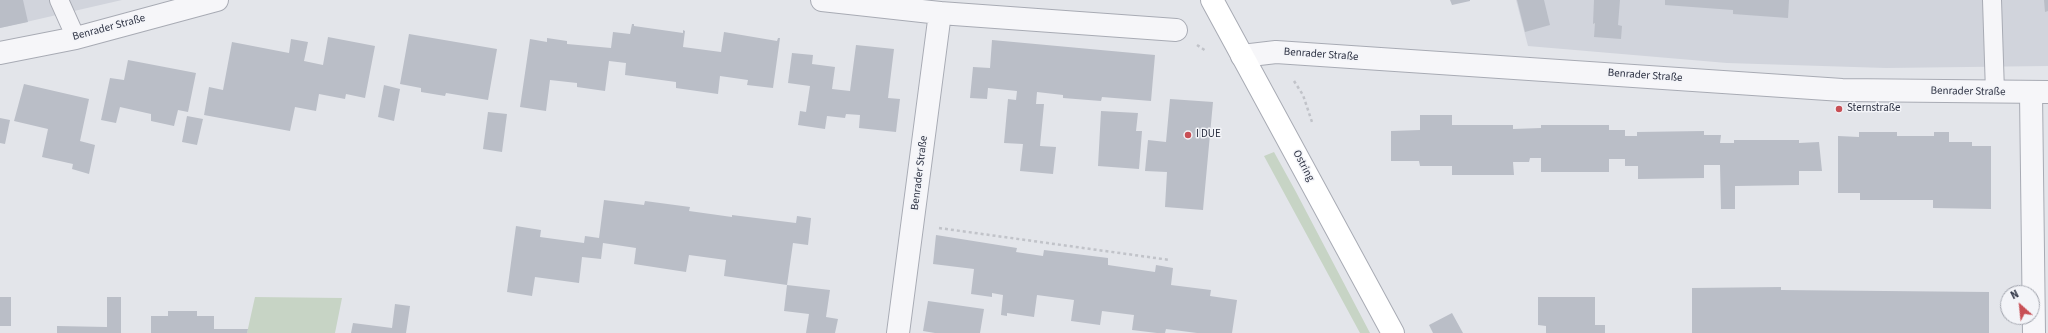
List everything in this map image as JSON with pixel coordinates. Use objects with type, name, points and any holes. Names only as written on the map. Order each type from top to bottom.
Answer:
[{"type":"main road","name":"Ostring","points":[[1212,0],[1393,333]]},
{"type":"street","name":"Benrader Straße","points":[[0,53],[76,38],[217,0]]},
{"type":"street","points":[[822,0],[940,13],[1176,30]]},
{"type":"street","name":"Benrader Straße","points":[[898,333],[940,13]]},
{"type":"street","name":"Benrader Straße","points":[[1242,56],[1276,52],[1842,90],[2039,92]]},
{"type":"street","points":[[2034,333],[2039,92]]},
{"type":"lane","points":[[59,0],[76,38]]},
{"type":"lane","points":[[1992,0],[1996,92]]},
{"type":"path","points":[[913,225],[1170,260]]},
{"type":"shaded area","points":[[0,0],[122,0],[0,28]]},
{"type":"shaded area","points":[[1516,0],[2048,0],[2048,66],[1886,68],[1727,63],[1528,46]]},
{"type":"green space","points":[[1274,152],[1370,333],[1360,333],[1264,156]]},
{"type":"green space","points":[[255,297],[342,298],[335,333],[247,333]]},
{"type":"building","points":[[0,0],[23,0],[28,22],[0,28]]},
{"type":"building","points":[[1450,0],[1470,0],[1470,1],[1452,5]]},
{"type":"building","points":[[1517,0],[1544,0],[1550,25],[1525,32]]},
{"type":"building","points":[[1594,0],[1620,0],[1618,25],[1622,26],[1621,39],[1594,37]]},
{"type":"building","points":[[1665,0],[1789,0],[1788,18],[1733,14],[1733,10],[1665,5]]},
{"type":"building","points":[[2044,0],[2048,0],[2048,11],[2045,12]]},
{"type":"building","points":[[632,24],[634,24],[634,26],[683,33],[683,30],[685,31],[683,47],[721,52],[724,32],[777,41],[778,38],[780,38],[773,88],[747,85],[748,80],[720,76],[718,94],[676,88],[676,82],[625,75],[626,63],[609,61],[605,91],[577,87],[577,83],[550,80],[546,111],[520,107],[530,39],[547,42],[547,38],[567,41],[567,44],[611,48],[613,32],[630,34]]},
{"type":"building","points":[[409,34],[497,49],[488,100],[446,93],[445,96],[421,92],[421,88],[400,84]]},
{"type":"building","points":[[328,37],[375,46],[365,98],[346,94],[345,99],[319,94],[316,111],[295,107],[290,131],[204,115],[209,87],[223,90],[232,42],[289,53],[291,39],[308,42],[304,61],[323,65]]},
{"type":"building","points":[[992,40],[1155,55],[1151,101],[1102,97],[1101,101],[1063,98],[1063,95],[1037,92],[1036,104],[1044,104],[1040,146],[1056,147],[1053,174],[1020,171],[1023,144],[1004,143],[1008,99],[1016,100],[1017,91],[988,88],[987,99],[970,98],[973,67],[990,68]]},
{"type":"building","points":[[856,45],[894,49],[888,98],[900,99],[896,132],[859,128],[860,115],[846,114],[845,118],[827,116],[825,129],[798,125],[800,111],[806,112],[810,86],[788,83],[792,53],[813,55],[812,64],[835,67],[832,89],[850,91]]},
{"type":"building","points":[[128,60],[196,73],[188,112],[178,110],[174,126],[151,121],[151,114],[120,107],[116,123],[101,120],[110,78],[124,80]]},
{"type":"building","points":[[24,84],[89,99],[80,141],[95,145],[89,174],[72,169],[73,164],[42,157],[48,129],[14,121]]},
{"type":"building","points":[[384,85],[400,89],[394,121],[378,117]]},
{"type":"building","points":[[1170,99],[1213,102],[1203,210],[1165,207],[1167,172],[1145,171],[1148,140],[1166,142]]},
{"type":"building","points":[[1101,111],[1138,113],[1136,131],[1142,131],[1139,169],[1098,166]]},
{"type":"building","points":[[488,112],[507,114],[502,152],[483,149]]},
{"type":"building","points":[[1420,115],[1452,115],[1452,125],[1513,125],[1513,129],[1541,128],[1541,125],[1609,125],[1609,130],[1625,130],[1625,136],[1637,136],[1637,132],[1704,131],[1704,135],[1721,135],[1720,143],[1734,143],[1734,140],[1799,140],[1799,143],[1819,142],[1822,171],[1799,171],[1799,185],[1735,186],[1735,209],[1721,209],[1720,165],[1704,165],[1704,178],[1638,179],[1638,166],[1625,166],[1625,159],[1609,159],[1609,172],[1541,172],[1541,158],[1530,158],[1529,162],[1513,162],[1514,175],[1452,175],[1452,166],[1420,166],[1419,161],[1391,161],[1391,131],[1420,130]]},
{"type":"building","points":[[187,116],[203,119],[197,145],[182,142]]},
{"type":"building","points":[[0,118],[10,120],[5,144],[0,143]]},
{"type":"building","points":[[1859,132],[1897,132],[1897,136],[1934,136],[1934,132],[1949,132],[1949,142],[1972,142],[1972,146],[1991,146],[1991,209],[1933,208],[1933,200],[1860,200],[1860,193],[1838,193],[1838,136],[1859,137]]},
{"type":"building","points":[[604,200],[644,205],[645,201],[690,207],[689,211],[796,223],[797,216],[811,218],[808,245],[793,243],[787,285],[724,276],[726,260],[689,255],[686,272],[634,264],[636,248],[603,243],[601,259],[582,257],[579,283],[535,277],[532,296],[507,292],[516,226],[541,230],[540,237],[584,243],[585,236],[599,238]]},
{"type":"building","points":[[936,235],[1017,248],[1016,252],[1043,256],[1044,250],[1108,258],[1108,265],[1155,272],[1156,265],[1173,268],[1171,285],[1211,290],[1210,296],[1237,300],[1232,333],[1197,333],[1166,329],[1165,333],[1157,333],[1132,330],[1134,315],[1102,311],[1100,325],[1071,321],[1074,300],[1037,295],[1034,317],[1007,313],[1007,316],[1001,315],[1003,295],[992,293],[992,297],[971,294],[974,269],[933,264]]},
{"type":"building","points":[[787,285],[830,290],[826,317],[838,319],[835,333],[806,333],[809,314],[784,311]]},
{"type":"building","points":[[1781,287],[1781,290],[1989,292],[1989,333],[1692,333],[1692,288]]},
{"type":"building","points":[[0,297],[11,297],[11,326],[0,326]]},
{"type":"building","points":[[107,297],[121,297],[121,333],[57,333],[57,326],[107,327]]},
{"type":"building","points":[[1538,297],[1595,297],[1595,325],[1605,325],[1605,333],[1546,333],[1546,326],[1538,325]]},
{"type":"building","points":[[928,301],[984,309],[980,333],[935,333],[923,331]]},
{"type":"building","points":[[395,304],[410,306],[406,333],[351,333],[353,323],[392,328]]},
{"type":"building","points":[[168,311],[197,311],[197,316],[214,316],[214,329],[248,329],[247,333],[151,333],[151,316],[168,316]]},
{"type":"building","points":[[1452,313],[1463,333],[1433,333],[1429,325]]},
{"type":"place","name":"Sternstraße","points":[[1839,109]]},
{"type":"place","name":"I DUE","points":[[1188,135]]}]
